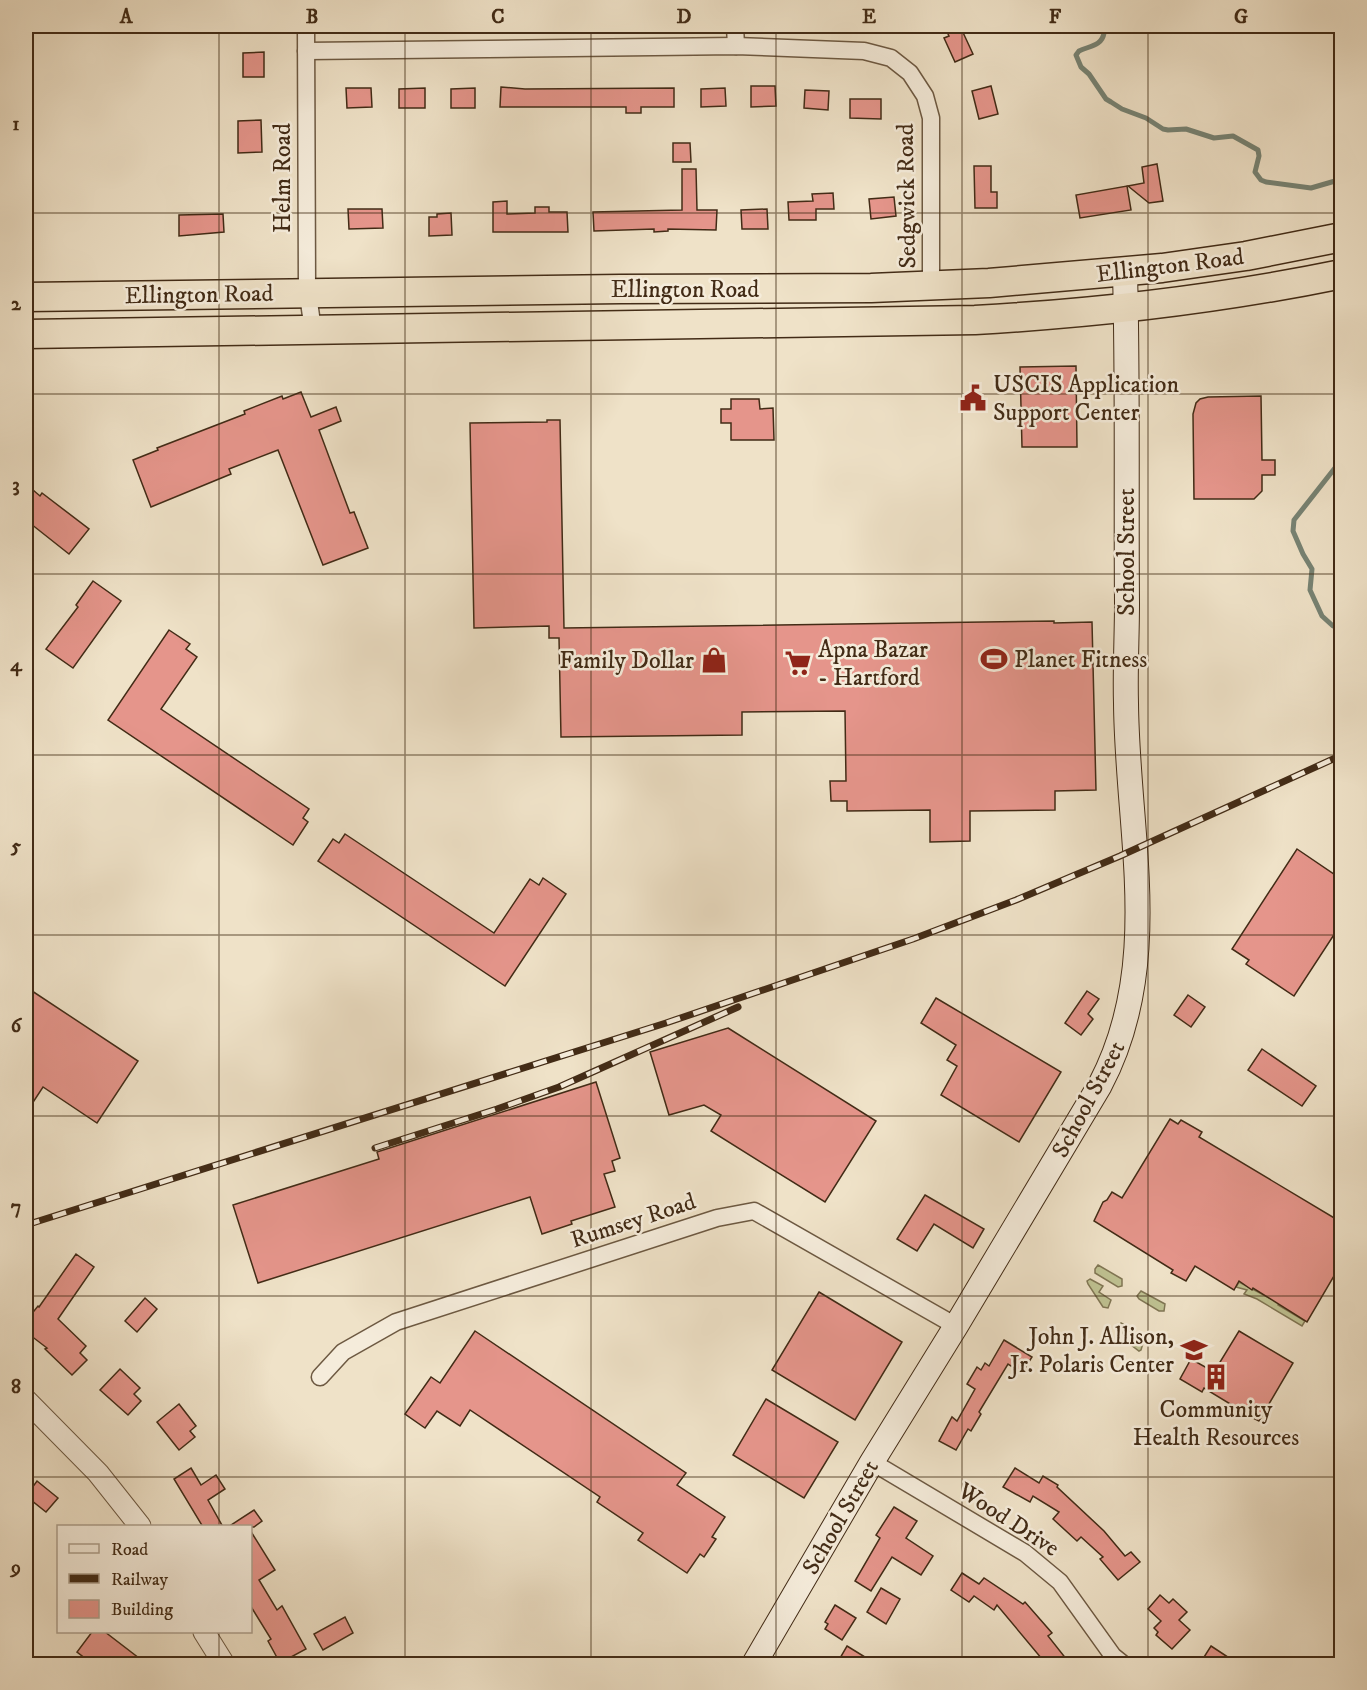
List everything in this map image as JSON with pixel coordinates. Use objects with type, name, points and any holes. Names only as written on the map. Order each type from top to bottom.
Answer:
[{"type":"highway","name":"Ellington Road","points":[[26,297],[575,289],[871,288],[989,283],[1125,273],[1237,257],[1341,237]]},
{"type":"highway","name":"Ellington Road","points":[[26,334],[922,321],[1025,317],[1126,309],[1264,289],[1341,274]]},
{"type":"highway","points":[[575,289],[576,326]]},
{"type":"main road","name":"School Street","points":[[754,1665],[872,1462],[1100,1085],[1121,1039],[1132,996],[1136,963],[1137,879],[1126,704],[1125,273]]},
{"type":"street","name":"Helm Road","points":[[306,26],[307,293],[313,330]]},
{"type":"street","points":[[735,26],[736,46]]},
{"type":"street","name":"Sedgwick Road","points":[[306,51],[736,46],[864,51],[891,58],[910,74],[924,96],[931,118],[931,285]]},
{"type":"street","name":"Rumsey Road","points":[[320,1377],[343,1352],[396,1322],[717,1218],[754,1210],[956,1326]]},
{"type":"street","points":[[26,1400],[98,1473],[138,1525]]},
{"type":"street","name":"Wood Drive","points":[[872,1462],[1025,1553],[1060,1582],[1113,1656],[1123,1665]]},
{"type":"street","points":[[205,1633],[224,1665]]},
{"type":"green space","points":[[1098,1265],[1122,1279],[1122,1286],[1118,1287],[1095,1273]]},
{"type":"green space","points":[[1090,1279],[1103,1286],[1099,1292],[1111,1300],[1108,1308],[1103,1307],[1088,1284],[1087,1281]]},
{"type":"green space","points":[[1239,1282],[1279,1303],[1278,1305],[1305,1321],[1302,1326],[1257,1299],[1244,1294],[1247,1290],[1236,1287]]},
{"type":"green space","points":[[1141,1291],[1165,1304],[1164,1311],[1159,1311],[1139,1299],[1137,1296]]},
{"type":"green space","points":[[1121,1323],[1134,1330],[1131,1336],[1143,1343],[1141,1350],[1131,1345],[1119,1328]]},
{"type":"building","points":[[944,26],[960,26],[973,54],[955,62],[944,38],[949,36]]},
{"type":"building","points":[[264,52],[264,77],[243,77],[243,53]]},
{"type":"building","points":[[751,86],[775,86],[776,106],[751,107]]},
{"type":"building","points":[[991,86],[998,114],[979,119],[972,91]]},
{"type":"building","points":[[501,87],[525,89],[674,88],[674,107],[641,107],[641,113],[626,113],[626,107],[500,107]]},
{"type":"building","points":[[346,88],[371,88],[372,107],[347,108]]},
{"type":"building","points":[[425,88],[425,108],[399,108],[399,89]]},
{"type":"building","points":[[475,88],[475,108],[451,108],[451,89]]},
{"type":"building","points":[[725,88],[726,106],[701,107],[701,89]]},
{"type":"building","points":[[805,90],[829,91],[828,110],[804,108]]},
{"type":"building","points":[[850,99],[881,99],[881,119],[850,118]]},
{"type":"building","points":[[261,120],[262,152],[238,153],[238,121]]},
{"type":"building","points":[[673,143],[690,143],[691,162],[673,162]]},
{"type":"building","points":[[1157,164],[1163,201],[1149,203],[1128,186],[1144,183],[1142,167]]},
{"type":"building","points":[[974,166],[991,166],[991,192],[997,192],[997,208],[975,208]]},
{"type":"building","points":[[682,169],[696,169],[697,210],[717,210],[716,230],[594,231],[593,212],[682,210]]},
{"type":"building","points":[[1127,186],[1131,210],[1080,218],[1076,195]]},
{"type":"building","points":[[833,193],[834,209],[816,209],[816,220],[789,220],[788,202],[813,201],[812,194]]},
{"type":"building","points":[[894,197],[896,216],[871,219],[869,199]]},
{"type":"building","points":[[507,201],[507,214],[535,213],[535,207],[549,207],[549,212],[567,212],[568,232],[493,232],[493,202]]},
{"type":"building","points":[[348,209],[382,209],[383,228],[349,229]]},
{"type":"building","points":[[767,209],[768,229],[742,229],[741,210]]},
{"type":"building","points":[[451,213],[452,235],[429,236],[429,217]]},
{"type":"building","points":[[223,214],[224,232],[179,236],[179,215]]},
{"type":"building","points":[[1076,366],[1077,447],[1022,447],[1020,367]]},
{"type":"building","points":[[301,392],[311,417],[336,407],[341,421],[319,430],[350,513],[354,512],[368,548],[323,565],[278,450],[229,469],[231,474],[151,507],[133,460],[158,450],[157,448],[245,414],[244,411],[282,396],[283,399]]},
{"type":"building","points":[[1261,396],[1262,460],[1275,460],[1275,475],[1262,475],[1262,491],[1254,499],[1194,499],[1193,414],[1196,403],[1208,397]]},
{"type":"building","points":[[731,399],[759,399],[760,409],[773,408],[774,440],[731,440],[731,423],[721,423],[721,409],[731,409]]},
{"type":"building","points":[[547,420],[560,420],[564,628],[1092,622],[1096,790],[1055,791],[1055,810],[970,811],[970,841],[930,842],[930,810],[847,811],[847,801],[831,801],[830,781],[846,781],[845,711],[742,712],[742,735],[561,737],[559,638],[549,638],[549,626],[474,628],[470,423],[547,422]]},
{"type":"building","points":[[26,484],[40,496],[42,493],[89,529],[69,554],[26,520]]},
{"type":"building","points":[[93,581],[121,601],[73,668],[46,649],[78,607],[76,605]]},
{"type":"building","points":[[169,630],[190,644],[186,649],[197,657],[161,709],[309,809],[303,818],[308,822],[293,845],[108,720]]},
{"type":"building","points":[[345,834],[494,933],[530,879],[539,885],[543,878],[566,894],[505,986],[318,861],[333,839],[339,843]]},
{"type":"building","points":[[1297,849],[1341,879],[1341,924],[1294,996],[1246,964],[1249,960],[1232,949]]},
{"type":"building","points":[[26,987],[138,1061],[97,1123],[43,1087],[26,1113]]},
{"type":"building","points":[[1087,991],[1099,999],[1088,1014],[1093,1019],[1081,1035],[1065,1023]]},
{"type":"building","points":[[1188,995],[1205,1007],[1191,1027],[1174,1015]]},
{"type":"building","points":[[936,998],[1061,1072],[1019,1142],[941,1095],[957,1066],[947,1060],[956,1045],[921,1023]]},
{"type":"building","points":[[728,1028],[876,1121],[825,1202],[711,1131],[721,1115],[704,1105],[669,1115],[650,1052]]},
{"type":"building","points":[[1262,1049],[1316,1086],[1302,1106],[1248,1070]]},
{"type":"building","points":[[596,1082],[620,1158],[612,1161],[615,1171],[604,1174],[615,1207],[571,1221],[572,1224],[542,1234],[530,1197],[258,1283],[233,1205],[379,1159],[377,1152]]},
{"type":"building","points":[[1170,1119],[1178,1124],[1181,1120],[1202,1132],[1199,1137],[1341,1222],[1341,1264],[1307,1322],[1239,1281],[1234,1290],[1195,1266],[1186,1281],[1171,1273],[1173,1270],[1094,1221],[1103,1202],[1112,1192],[1122,1198]]},
{"type":"building","points":[[925,1195],[984,1229],[973,1248],[934,1224],[917,1251],[897,1239]]},
{"type":"building","points":[[76,1254],[94,1267],[58,1319],[86,1346],[80,1353],[87,1360],[72,1375],[45,1349],[47,1348],[26,1332],[26,1306],[34,1311],[39,1307]]},
{"type":"building","points":[[819,1292],[902,1342],[855,1420],[772,1370]]},
{"type":"building","points":[[145,1298],[157,1309],[137,1332],[125,1321]]},
{"type":"building","points":[[475,1331],[686,1473],[677,1485],[725,1517],[712,1537],[716,1539],[704,1557],[700,1554],[687,1573],[638,1540],[643,1533],[597,1502],[600,1497],[470,1410],[460,1426],[437,1411],[425,1428],[405,1414],[431,1377],[440,1383]]},
{"type":"building","name":"Community Health Resources","points":[[1239,1331],[1293,1363],[1259,1421],[1245,1414],[1244,1417],[1230,1408],[1232,1405],[1204,1388],[1202,1392],[1180,1379],[1191,1359],[1214,1372]]},
{"type":"building","points":[[1004,1340],[1032,1357],[1022,1373],[1008,1364],[979,1412],[981,1414],[971,1431],[968,1429],[956,1450],[939,1441],[952,1417],[957,1421],[975,1389],[967,1384],[977,1367],[981,1370],[985,1363],[989,1366]]},
{"type":"building","points":[[120,1369],[140,1388],[134,1394],[141,1401],[128,1415],[100,1390]]},
{"type":"building","points":[[766,1399],[838,1442],[804,1498],[733,1455]]},
{"type":"building","points":[[179,1404],[196,1426],[190,1431],[195,1437],[179,1450],[157,1422]]},
{"type":"building","points":[[191,1468],[201,1485],[216,1475],[225,1489],[208,1500],[222,1525],[202,1525],[174,1479]]},
{"type":"building","points":[[1015,1468],[1039,1483],[1043,1476],[1058,1485],[1057,1487],[1104,1531],[1125,1556],[1131,1552],[1140,1562],[1118,1580],[1100,1559],[1103,1557],[1081,1537],[1077,1541],[1053,1519],[1059,1512],[1033,1496],[1030,1502],[1003,1487]]},
{"type":"building","points":[[37,1481],[58,1498],[46,1512],[26,1496]]},
{"type":"building","points":[[894,1507],[917,1521],[906,1538],[933,1556],[921,1575],[892,1557],[871,1591],[855,1581],[880,1538],[876,1535]]},
{"type":"building","points":[[254,1510],[262,1521],[254,1527],[252,1525],[231,1525]]},
{"type":"building","points":[[252,1533],[275,1570],[259,1580],[277,1610],[282,1606],[306,1649],[280,1663],[268,1641],[271,1639],[252,1608]]},
{"type":"building","points":[[962,1573],[979,1584],[984,1578],[1023,1604],[1025,1602],[1052,1633],[1048,1636],[1071,1665],[1047,1665],[997,1605],[994,1610],[974,1596],[969,1602],[951,1590]]},
{"type":"building","points":[[881,1588],[900,1599],[886,1624],[867,1612]]},
{"type":"building","points":[[1160,1595],[1169,1603],[1173,1599],[1187,1612],[1179,1620],[1190,1630],[1172,1649],[1156,1635],[1158,1632],[1154,1628],[1161,1621],[1148,1609]]},
{"type":"building","points":[[835,1605],[856,1618],[842,1640],[825,1629],[828,1624],[825,1622]]},
{"type":"building","points":[[345,1617],[353,1633],[323,1650],[314,1634]]},
{"type":"building","points":[[91,1633],[106,1633],[148,1665],[94,1665],[77,1652]]},
{"type":"building","points":[[847,1646],[878,1665],[836,1665]]},
{"type":"building","points":[[1211,1646],[1240,1665],[1199,1665]]},
{"type":"waterway","points":[[1098,26],[1104,33],[1101,41],[1079,51],[1076,55],[1081,67],[1089,74],[1106,99],[1122,109],[1146,118],[1163,129],[1186,129],[1214,138],[1233,136],[1258,150],[1259,156],[1255,172],[1261,180],[1266,182],[1311,188],[1342,179]]},
{"type":"waterway","points":[[1342,459],[1294,520],[1293,531],[1312,569],[1310,590],[1322,616],[1333,626],[1342,626]]},
{"type":"railway","points":[[26,1225],[666,1023],[913,939],[1016,900],[1120,856],[1342,755]]},
{"type":"railway","points":[[375,1148],[559,1087],[738,1007]]},
{"type":"place","name":"USCIS Application Support Center","points":[[973,398]]},
{"type":"place","name":"Planet Fitness","points":[[994,659]]},
{"type":"place","name":"Family Dollar","points":[[714,660]]},
{"type":"place","name":"Apna Bazar - Hartford","points":[[798,663]]},
{"type":"place","name":"John J. Allison, Jr. Polaris Center","points":[[1194,1350]]},
{"type":"place","name":"Community Health Resources","points":[[1216,1377]]}]
